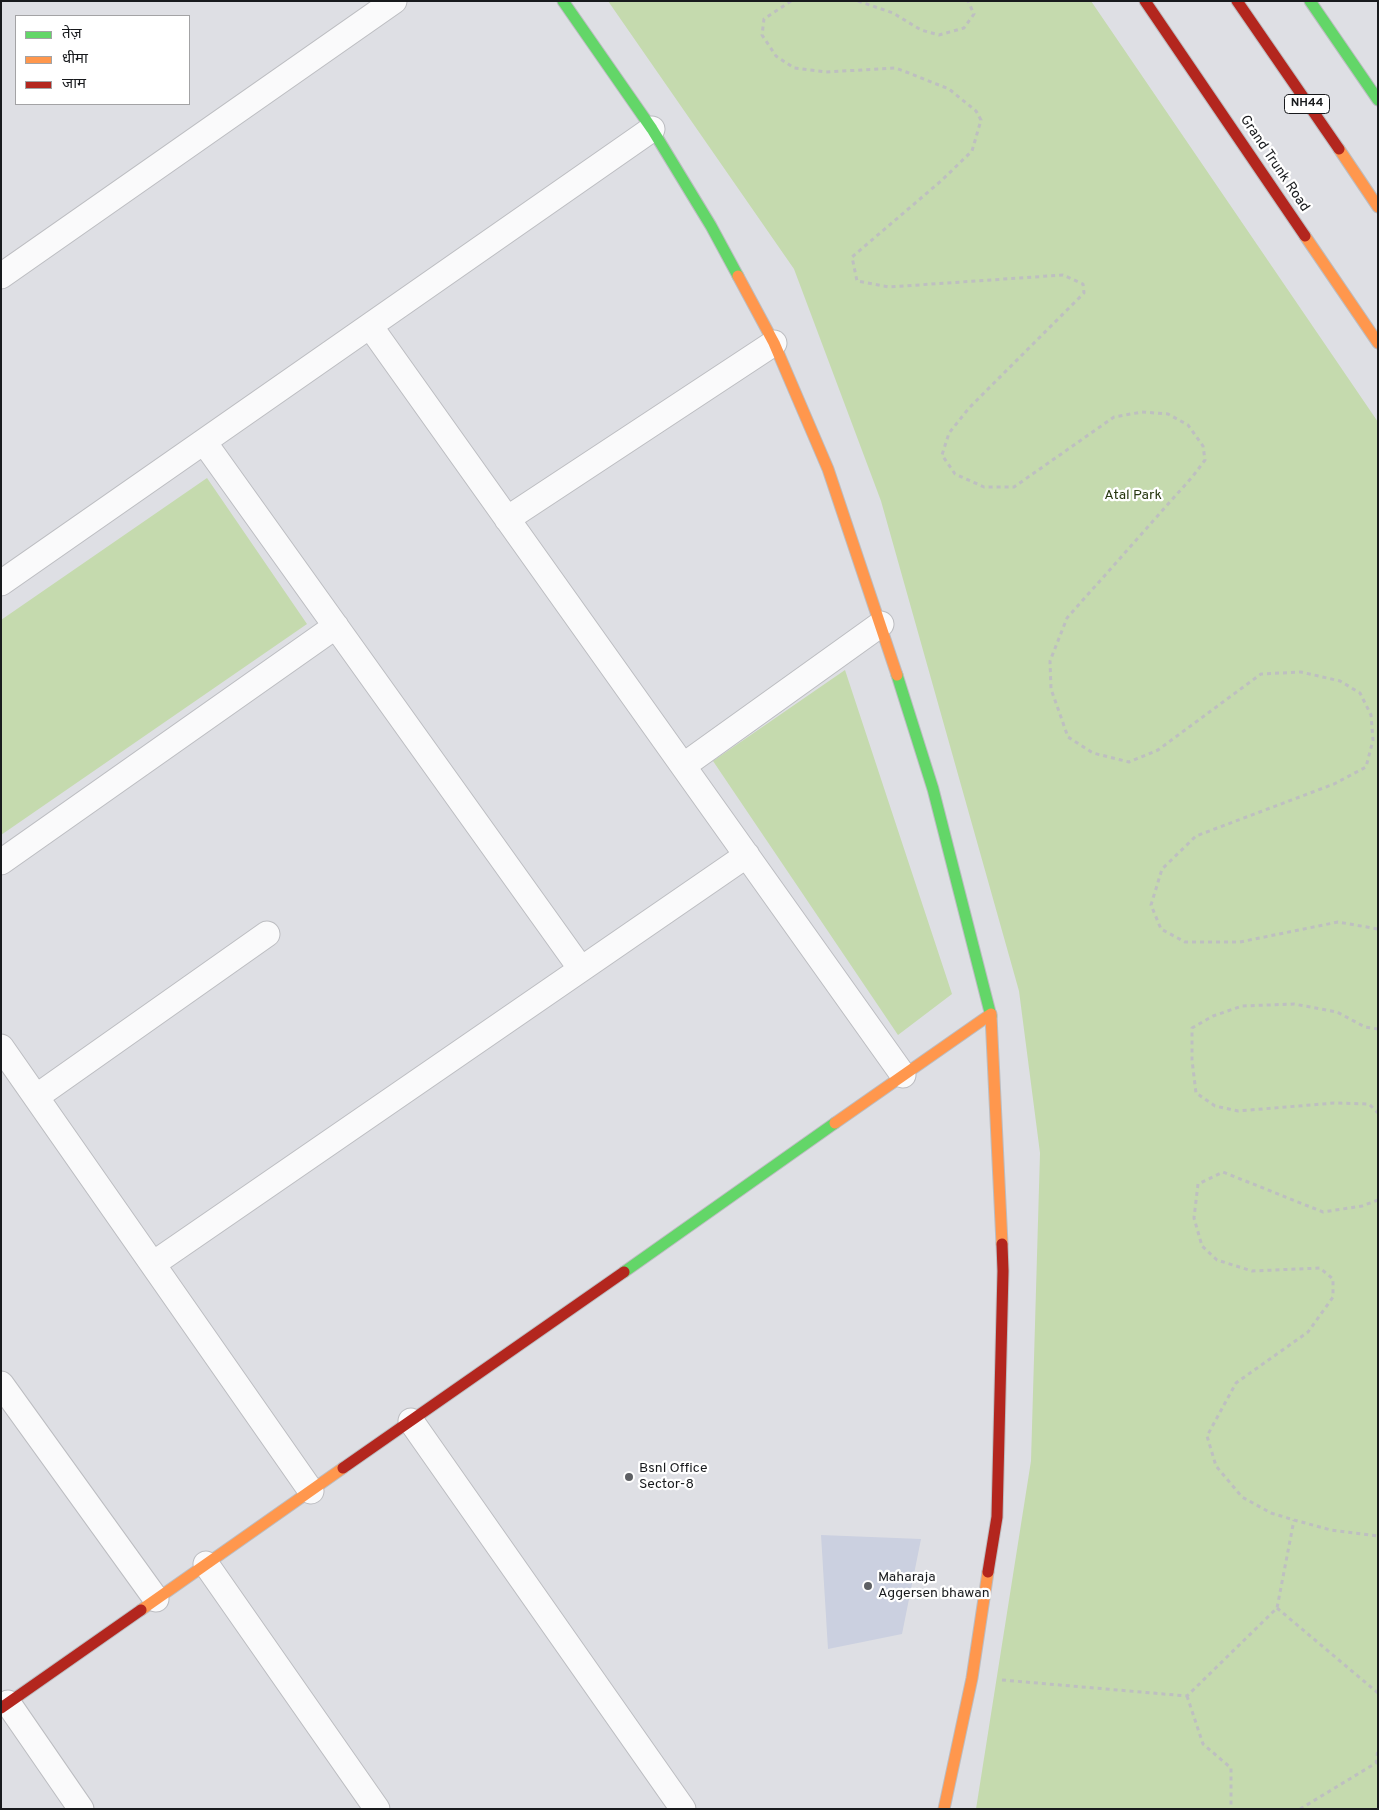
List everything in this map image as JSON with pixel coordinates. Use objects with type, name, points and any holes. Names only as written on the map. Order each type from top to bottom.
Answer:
[{"type":"main road","points":[[563,1],[652,129],[711,226],[774,343],[828,469],[881,624],[933,789],[991,1014],[1003,1271],[997,1517],[972,1678],[944,1809]]},
{"type":"main road","name":"Grand Trunk Road","points":[[1145,1],[1378,343]]},
{"type":"main road","name":"NH44","points":[[1237,1],[1378,207]]},
{"type":"main road","points":[[1310,1],[1378,100]]},
{"type":"main road","points":[[5,1706],[991,1014]]},
{"type":"street","points":[[1,276],[394,1]]},
{"type":"street","points":[[3,579],[204,442],[652,129]]},
{"type":"street","points":[[370,326],[903,1075]]},
{"type":"street","points":[[507,519],[774,343]]},
{"type":"street","points":[[204,442],[581,969]]},
{"type":"street","points":[[684,766],[881,624]]},
{"type":"street","points":[[1,862],[336,626]]},
{"type":"street","points":[[153,1264],[747,855]]},
{"type":"street","points":[[36,1097],[267,934]]},
{"type":"street","points":[[1,1047],[311,1491]]},
{"type":"street","points":[[1,1384],[156,1599]]},
{"type":"street","points":[[410,1421],[683,1809]]},
{"type":"street","points":[[206,1564],[377,1809]]},
{"type":"street","points":[[5,1706],[81,1809]]},
{"type":"path","points":[[791,1],[764,19],[762,35],[776,56],[794,68],[826,72],[896,68],[949,89],[976,111],[981,120],[972,150],[942,181],[852,257],[857,281],[889,287],[1062,275],[1083,284],[1084,293],[970,408],[950,433],[942,455],[955,474],[984,487],[1014,487],[1114,417],[1142,412],[1168,414],[1188,426],[1203,446],[1205,460],[1193,476],[1067,618],[1050,661],[1051,690],[1068,737],[1093,753],[1129,762],[1158,750],[1260,674],[1301,672],[1340,681],[1360,693],[1371,715],[1373,740],[1366,767],[1334,784],[1196,836],[1162,869],[1151,905],[1161,929],[1185,942],[1240,942],[1338,922],[1378,929]]},
{"type":"path","points":[[858,1],[892,13],[921,30],[939,35],[964,28],[974,14],[968,1]]},
{"type":"path","points":[[1378,1029],[1365,1027],[1337,1012],[1294,1004],[1242,1006],[1213,1016],[1192,1028],[1192,1060],[1196,1093],[1215,1106],[1238,1111],[1334,1103],[1369,1104],[1378,1113]]},
{"type":"path","points":[[1378,1200],[1362,1206],[1323,1212],[1223,1172],[1198,1184],[1194,1218],[1202,1246],[1217,1260],[1252,1271],[1320,1268],[1333,1279],[1333,1297],[1308,1332],[1236,1383],[1207,1436],[1216,1466],[1242,1497],[1271,1513],[1331,1530],[1378,1536]]},
{"type":"path","points":[[972,1678],[1187,1696],[1277,1608],[1294,1520]]},
{"type":"path","points":[[1277,1608],[1378,1694]]},
{"type":"path","points":[[1187,1696],[1203,1744],[1230,1768],[1231,1809]]},
{"type":"path","points":[[1300,1809],[1376,1763],[1378,1749]]},
{"type":"green space","name":"Atal Park","points":[[608,1],[1091,1],[1378,422],[1378,1809],[976,1809],[1031,1461],[1040,1153],[1019,991],[881,501],[794,269]]},
{"type":"green space","points":[[207,478],[307,624],[1,835],[1,620]]},
{"type":"green space","points":[[845,670],[952,994],[898,1035],[713,761]]},
{"type":"building","name":"Maharaja Aggersen bhawan","points":[[821,1535],[921,1539],[902,1634],[828,1649]]},
{"type":"traffic: fast","points":[[563,1],[652,129],[711,226],[738,276]]},
{"type":"traffic: fast","points":[[1310,1],[1378,100]]},
{"type":"traffic: fast","points":[[897,675],[933,789],[991,1016]]},
{"type":"traffic: fast","points":[[624,1272],[835,1123]]},
{"type":"traffic: slow","points":[[1339,149],[1378,207]]},
{"type":"traffic: slow","points":[[1305,236],[1378,343]]},
{"type":"traffic: slow","points":[[738,276],[774,343],[828,469],[897,675]]},
{"type":"traffic: slow","points":[[835,1123],[991,1014]]},
{"type":"traffic: slow","points":[[991,1016],[1002,1244]]},
{"type":"traffic: slow","points":[[141,1610],[343,1468]]},
{"type":"traffic: slow","points":[[944,1809],[972,1678],[988,1572]]},
{"type":"traffic: jam","points":[[1145,1],[1305,236]]},
{"type":"traffic: jam","points":[[1237,1],[1339,149]]},
{"type":"traffic: jam","points":[[988,1572],[997,1517],[1002,1244]]},
{"type":"traffic: jam","points":[[343,1468],[624,1272]]},
{"type":"traffic: jam","points":[[1,1708],[141,1610]]},
{"type":"place","name":"Bsnl Office Sector-8","points":[[629,1477]]},
{"type":"place","name":"Maharaja Aggersen bhawan","points":[[868,1586]]}]
